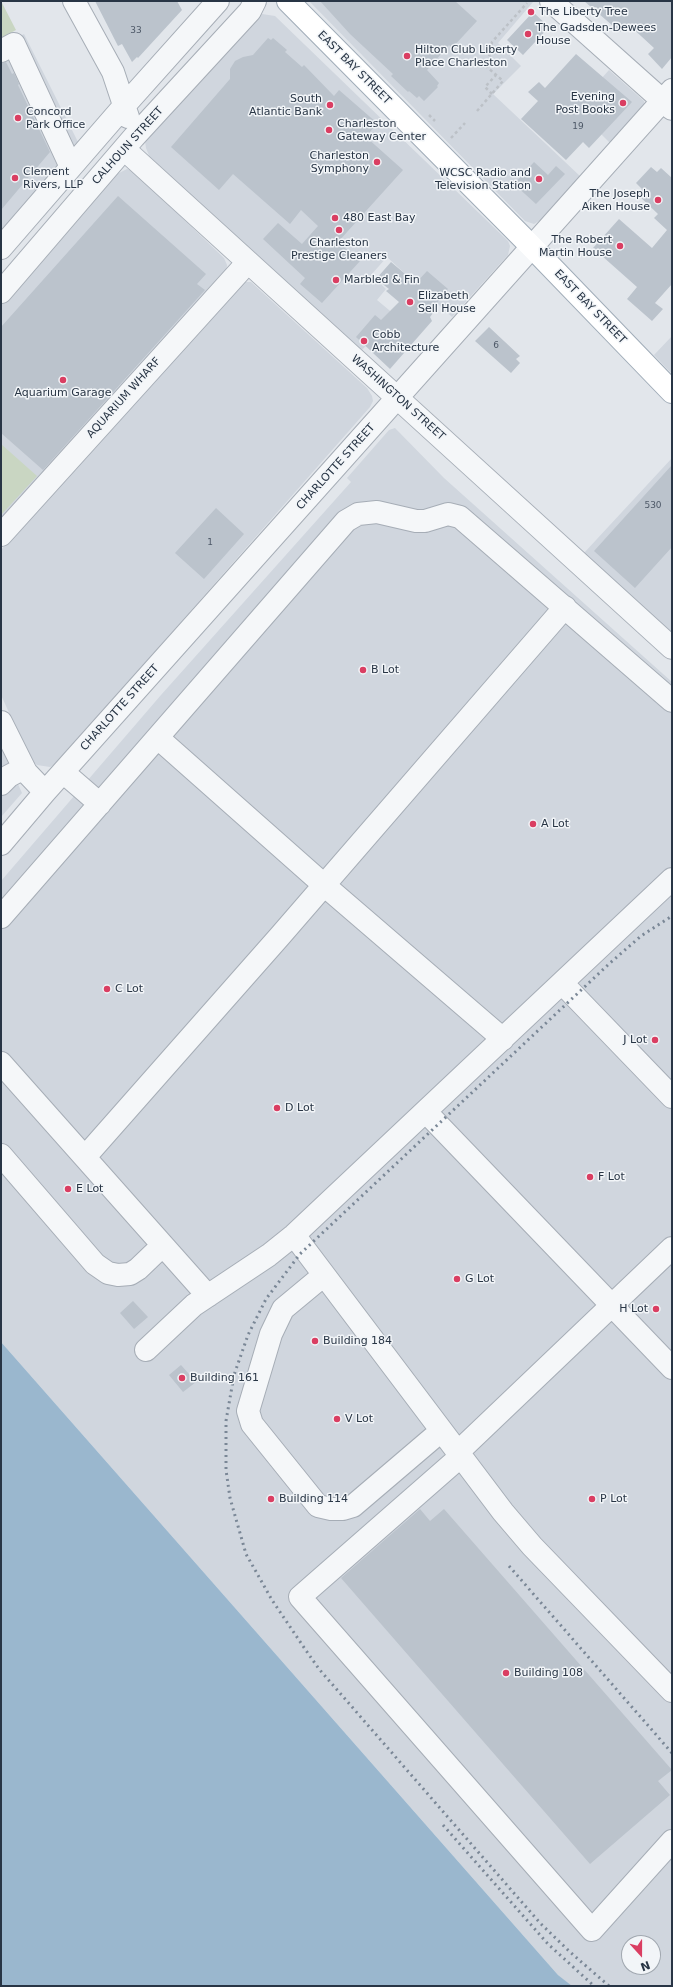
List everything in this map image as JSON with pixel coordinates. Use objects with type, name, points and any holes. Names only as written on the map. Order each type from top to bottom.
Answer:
[{"type":"main road","name":"EAST BAY STREET","points":[[288,1],[532,247],[672,392]]},
{"type":"street","name":"WASHINGTON STREET","points":[[74,1],[112,72],[124,106],[129,143],[248,262],[672,648]]},
{"type":"street","points":[[1,248],[124,106],[218,1]]},
{"type":"street","name":"CALHOUN STREET","points":[[1,292],[129,143],[250,11],[254,1]]},
{"type":"street","points":[[551,1],[669,100]]},
{"type":"street","points":[[1,50],[14,44],[71,167]]},
{"type":"street","name":"CHARLOTTE STREET","points":[[1,844],[45,792],[532,247],[669,100]]},
{"type":"street","name":"AQUARIUM WHARF","points":[[1,535],[248,262]]},
{"type":"street","points":[[1,917],[346,521],[358,514],[377,512],[416,521],[425,521],[448,514],[460,517],[672,701]]},
{"type":"street","points":[[85,1157],[565,608]]},
{"type":"street","points":[[1,722],[14,766],[45,792]]},
{"type":"street","points":[[158,738],[324,885],[503,1039]]},
{"type":"street","points":[[1,784],[9,776],[14,766]]},
{"type":"street","points":[[63,772],[100,804]]},
{"type":"street","points":[[146,1350],[194,1305],[270,1255],[294,1235],[672,879]]},
{"type":"street","points":[[647,903],[672,890]]},
{"type":"street","points":[[562,983],[672,1098]]},
{"type":"street","points":[[1,1063],[208,1296]]},
{"type":"street","points":[[426,1112],[672,1368]]},
{"type":"street","points":[[1,1155],[96,1264],[108,1273],[118,1275],[130,1274],[138,1269],[162,1246]]},
{"type":"street","points":[[294,1235],[459,1455],[532,1546],[672,1692]]},
{"type":"street","points":[[672,1248],[459,1455],[300,1597],[592,1930],[672,1841]]},
{"type":"street","points":[[324,1276],[283,1309],[271,1334],[248,1411],[252,1424],[318,1506],[331,1509],[343,1509],[353,1506],[441,1431]]},
{"type":"path","points":[[476,111],[503,81],[487,68],[492,42],[527,3]]},
{"type":"path","points":[[492,94],[485,87],[496,75]]},
{"type":"path","points":[[429,114],[435,121]]},
{"type":"path","points":[[452,138],[465,123]]},
{"type":"shaded area","points":[[309,1],[532,1],[533,2],[498,43],[521,66],[493,94],[581,177],[542,219],[534,224],[525,221]]},
{"type":"shaded area","points":[[262,14],[275,16],[508,241],[510,246],[508,255],[452,317],[387,257],[371,275],[386,289],[377,300],[395,315],[362,350],[153,164],[146,148],[145,141],[255,16]]},
{"type":"shaded area","points":[[24,34],[81,148],[1,240],[1,46]]},
{"type":"shaded area","points":[[609,70],[644,101],[644,107],[611,144],[575,108]]},
{"type":"shaded area","name":"Aquarium Garage","points":[[127,169],[133,171],[224,258],[227,265],[226,274],[1,529],[1,305],[117,174]]},
{"type":"shaded area","points":[[245,282],[251,282],[367,388],[373,401],[370,407],[56,764],[50,767],[37,765],[31,761],[1,695],[1,550],[237,285]]},
{"type":"shaded area","points":[[672,336],[672,374],[654,355]]},
{"type":"shaded area","points":[[395,428],[444,478],[672,682],[672,1986],[571,1986],[558,1975],[1,1342],[1,881],[161,695],[351,482],[347,478],[389,430]]},
{"type":"shaded area","points":[[672,458],[672,634],[584,553]]},
{"type":"shaded area","points":[[1,747],[22,793],[1,817]]},
{"type":"green space","points":[[1,1],[16,30],[1,38]]},
{"type":"green space","points":[[1,444],[37,476],[1,515]]},
{"type":"water","points":[[1,1342],[558,1975],[572,1986],[1,1986]]},
{"type":"building","points":[[95,1],[177,1],[182,10],[138,58],[137,57],[132,62],[122,44],[118,46]]},
{"type":"building","name":"Hilton Club Liberty Place Charleston","points":[[320,1],[455,1],[477,21],[452,48],[449,45],[427,70],[439,83],[437,86],[438,87],[424,101],[419,96],[417,98],[409,91],[408,92],[391,76],[393,74],[350,34]]},
{"type":"building","points":[[584,1],[672,1],[672,57],[662,69],[648,54],[654,48],[628,24],[620,32]]},
{"type":"building","name":"The Gadsden-Dewees House","points":[[533,12],[549,27],[523,55],[507,40]]},
{"type":"building","name":"Charleston Gateway Center","points":[[268,38],[271,40],[273,38],[287,50],[285,52],[302,67],[304,65],[334,96],[339,90],[377,123],[366,137],[403,170],[338,242],[360,261],[322,303],[300,284],[305,278],[263,239],[278,223],[302,244],[318,226],[301,210],[290,224],[233,174],[219,190],[171,147],[230,79],[230,69],[235,61],[243,57],[253,55]]},
{"type":"building","points":[[576,54],[632,102],[589,148],[583,142],[566,160],[521,119],[538,101],[528,92],[539,82],[545,88]]},
{"type":"building","name":"Concord Park Office","points":[[6,62],[12,74],[14,73],[19,84],[18,85],[50,152],[1,210],[1,63]]},
{"type":"building","name":"WCSC Radio and Television Station","points":[[534,162],[548,175],[556,166],[565,174],[536,204],[514,184]]},
{"type":"building","points":[[651,167],[657,172],[661,168],[672,178],[672,284],[655,303],[663,309],[652,321],[627,299],[637,287],[593,248],[619,219],[652,248],[667,230],[654,218],[658,214],[637,194],[642,189],[636,183]]},
{"type":"building","name":"Aquarium Garage","points":[[118,196],[206,274],[197,284],[205,290],[43,470],[1,433],[1,327]]},
{"type":"building","points":[[391,262],[416,283],[427,271],[448,289],[430,310],[433,313],[430,317],[432,321],[390,369],[356,337],[375,315],[381,320],[399,302],[386,291],[389,289],[376,279]]},
{"type":"building","points":[[489,327],[520,356],[516,359],[520,363],[511,373],[475,341]]},
{"type":"building","points":[[672,465],[672,547],[635,588],[594,551]]},
{"type":"building","points":[[216,508],[244,534],[204,579],[175,553]]},
{"type":"building","points":[[133,1301],[148,1317],[134,1329],[120,1313]]},
{"type":"building","name":"Building 161","points":[[181,1365],[196,1382],[183,1392],[169,1375]]},
{"type":"building","name":"Building 108","points":[[420,1509],[430,1521],[444,1509],[672,1770],[658,1781],[670,1795],[590,1864],[341,1578]]},
{"type":"railway","points":[[609,1986],[540,1923],[319,1669],[305,1649],[272,1600],[246,1554],[230,1498],[226,1470],[226,1421],[234,1375],[248,1335],[266,1299],[300,1254],[610,963],[641,936],[672,916]]},
{"type":"railway","points":[[509,1566],[672,1753]]},
{"type":"railway","points":[[443,1825],[548,1944],[594,1986]]},
{"type":"place","name":"The Liberty Tree","points":[[531,12]]},
{"type":"place","name":"The Gadsden-Dewees House","points":[[528,34]]},
{"type":"place","name":"Hilton Club Liberty Place Charleston","points":[[407,56]]},
{"type":"place","name":"Evening Post Books","points":[[623,103]]},
{"type":"place","name":"South Atlantic Bank","points":[[330,105]]},
{"type":"place","name":"Concord Park Office","points":[[18,118]]},
{"type":"place","name":"Charleston Gateway Center","points":[[329,130]]},
{"type":"place","name":"Charleston Symphony","points":[[377,162]]},
{"type":"place","name":"Clement Rivers, LLP","points":[[15,178]]},
{"type":"place","name":"WCSC Radio and Television Station","points":[[539,179]]},
{"type":"place","name":"The Joseph Aiken House","points":[[658,200]]},
{"type":"place","name":"480 East Bay","points":[[335,218]]},
{"type":"place","name":"Charleston Prestige Cleaners","points":[[339,230]]},
{"type":"place","name":"The Robert Martin House","points":[[620,246]]},
{"type":"place","name":"Marbled & Fin","points":[[336,280]]},
{"type":"place","name":"Elizabeth Sell House","points":[[410,302]]},
{"type":"place","name":"Cobb Architecture","points":[[364,341]]},
{"type":"place","name":"Aquarium Garage","points":[[63,380]]},
{"type":"place","name":"B Lot","points":[[363,670]]},
{"type":"place","name":"A Lot","points":[[533,824]]},
{"type":"place","name":"C Lot","points":[[107,989]]},
{"type":"place","name":"J Lot","points":[[655,1040]]},
{"type":"place","name":"D Lot","points":[[277,1108]]},
{"type":"place","name":"F Lot","points":[[590,1177]]},
{"type":"place","name":"E Lot","points":[[68,1189]]},
{"type":"place","name":"G Lot","points":[[457,1279]]},
{"type":"place","name":"H Lot","points":[[656,1309]]},
{"type":"place","name":"Building 184","points":[[315,1341]]},
{"type":"place","name":"Building 161","points":[[182,1378]]},
{"type":"place","name":"V Lot","points":[[337,1419]]},
{"type":"place","name":"Building 114","points":[[271,1499]]},
{"type":"place","name":"P Lot","points":[[592,1499]]},
{"type":"place","name":"Building 108","points":[[506,1673]]}]
